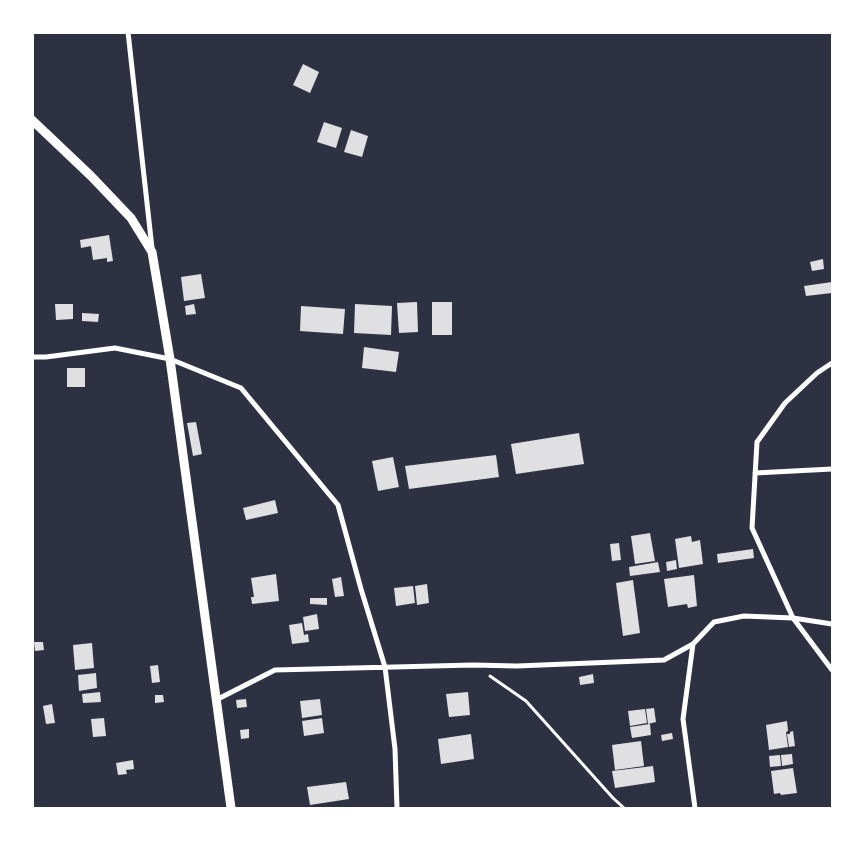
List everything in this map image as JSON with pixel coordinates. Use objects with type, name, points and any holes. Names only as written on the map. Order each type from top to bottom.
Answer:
[{"type":"street","points":[[128,32],[152,252],[170,359],[231,808]]},
{"type":"street","points":[[32,120],[91,176],[131,218],[152,252]]},
{"type":"street","points":[[32,357],[46,357],[115,348],[170,359],[241,388],[338,505],[385,667],[395,749],[397,808]]},
{"type":"street","points":[[832,363],[817,373],[785,403],[757,442],[752,528],[793,618],[832,670]]},
{"type":"street","points":[[755,473],[832,469]]},
{"type":"street","points":[[216,700],[275,670],[473,665],[517,666],[664,660],[694,644],[714,622],[744,616],[793,618],[832,624]]},
{"type":"street","points":[[694,644],[684,719],[695,808]]},
{"type":"path","points":[[473,665],[526,702],[612,798],[624,808]]},
{"type":"building","points":[[303,64],[319,72],[310,93],[293,85]]},
{"type":"building","points":[[324,122],[342,128],[336,148],[317,142]]},
{"type":"building","points":[[351,130],[368,136],[362,157],[344,152]]},
{"type":"building","points":[[109,235],[113,261],[107,262],[107,258],[93,260],[91,246],[81,248],[80,240]]},
{"type":"building","points":[[823,259],[824,269],[812,271],[810,262]]},
{"type":"building","points":[[201,274],[205,298],[184,301],[181,277]]},
{"type":"building","points":[[832,282],[832,293],[806,296],[804,286]]},
{"type":"building","points":[[417,302],[418,332],[399,333],[397,303]]},
{"type":"building","points":[[432,302],[452,302],[452,335],[432,335]]},
{"type":"building","points":[[55,304],[73,304],[73,319],[56,320]]},
{"type":"building","points":[[194,304],[196,314],[186,315],[185,306]]},
{"type":"building","points":[[355,304],[392,306],[391,335],[354,333]]},
{"type":"building","points":[[301,306],[345,309],[343,334],[300,331]]},
{"type":"building","points":[[82,313],[99,314],[98,322],[82,321]]},
{"type":"building","points":[[364,347],[399,352],[396,372],[362,368]]},
{"type":"building","points":[[67,368],[85,368],[85,387],[67,387]]},
{"type":"building","points":[[196,422],[202,454],[193,456],[187,423]]},
{"type":"building","points":[[579,433],[584,464],[516,474],[511,444]]},
{"type":"building","points":[[496,455],[499,477],[409,489],[405,466]]},
{"type":"building","points":[[393,457],[399,487],[378,491],[372,461]]},
{"type":"building","points":[[275,500],[278,513],[246,520],[243,508]]},
{"type":"building","points":[[650,533],[655,561],[635,564],[631,536]]},
{"type":"building","points":[[691,536],[692,542],[700,540],[703,564],[679,568],[675,539]]},
{"type":"building","points":[[619,543],[621,560],[612,561],[610,544]]},
{"type":"building","points":[[753,549],[754,558],[718,563],[717,554]]},
{"type":"building","points":[[676,560],[677,569],[667,571],[666,562]]},
{"type":"building","points":[[658,562],[660,572],[630,576],[629,567]]},
{"type":"building","points":[[276,574],[279,601],[252,604],[251,597],[254,597],[251,578]]},
{"type":"building","points":[[694,575],[697,606],[688,608],[687,604],[668,607],[664,579]]},
{"type":"building","points":[[341,577],[344,596],[335,597],[332,579]]},
{"type":"building","points":[[633,580],[640,633],[623,636],[616,583]]},
{"type":"building","points":[[427,584],[429,603],[417,605],[415,586]]},
{"type":"building","points":[[413,586],[415,603],[396,606],[394,588]]},
{"type":"building","points":[[310,598],[327,598],[327,605],[310,604]]},
{"type":"building","points":[[317,614],[319,629],[305,631],[303,617]]},
{"type":"building","points":[[302,623],[304,635],[308,634],[309,642],[292,644],[289,625]]},
{"type":"building","points":[[34,642],[43,642],[44,650],[35,651]]},
{"type":"building","points":[[92,643],[94,668],[75,670],[73,645]]},
{"type":"building","points":[[158,665],[160,682],[152,683],[150,666]]},
{"type":"building","points":[[96,673],[97,688],[79,691],[78,675]]},
{"type":"building","points":[[593,674],[594,683],[580,685],[579,677]]},
{"type":"building","points":[[100,692],[101,702],[83,703],[82,694]]},
{"type":"building","points":[[468,692],[470,715],[449,717],[446,694]]},
{"type":"building","points":[[155,695],[163,695],[164,702],[155,703]]},
{"type":"building","points":[[246,699],[247,707],[237,708],[236,700]]},
{"type":"building","points":[[320,699],[322,715],[302,718],[300,701]]},
{"type":"building","points":[[52,704],[55,723],[46,724],[43,706]]},
{"type":"building","points":[[654,708],[656,722],[648,724],[646,709]]},
{"type":"building","points":[[645,709],[647,723],[630,726],[628,711]]},
{"type":"building","points":[[104,718],[106,736],[93,737],[91,719]]},
{"type":"building","points":[[322,718],[324,733],[304,736],[302,721]]},
{"type":"building","points":[[787,721],[788,747],[769,750],[766,725]]},
{"type":"building","points":[[650,724],[651,735],[632,738],[630,727]]},
{"type":"building","points":[[249,729],[249,738],[241,739],[240,730]]},
{"type":"building","points":[[793,731],[795,746],[789,747],[787,734]]},
{"type":"building","points":[[672,733],[673,739],[662,741],[661,735]]},
{"type":"building","points":[[471,734],[474,759],[441,764],[438,739]]},
{"type":"building","points":[[641,741],[644,766],[615,770],[612,745]]},
{"type":"building","points":[[792,754],[793,764],[782,766],[781,755]]},
{"type":"building","points":[[780,755],[781,766],[770,767],[769,756]]},
{"type":"building","points":[[133,760],[134,769],[126,770],[127,774],[118,775],[116,763]]},
{"type":"building","points":[[653,766],[655,782],[615,788],[612,771]]},
{"type":"building","points":[[793,768],[797,793],[774,794],[771,771]]},
{"type":"building","points":[[346,782],[349,799],[310,805],[307,787]]}]
